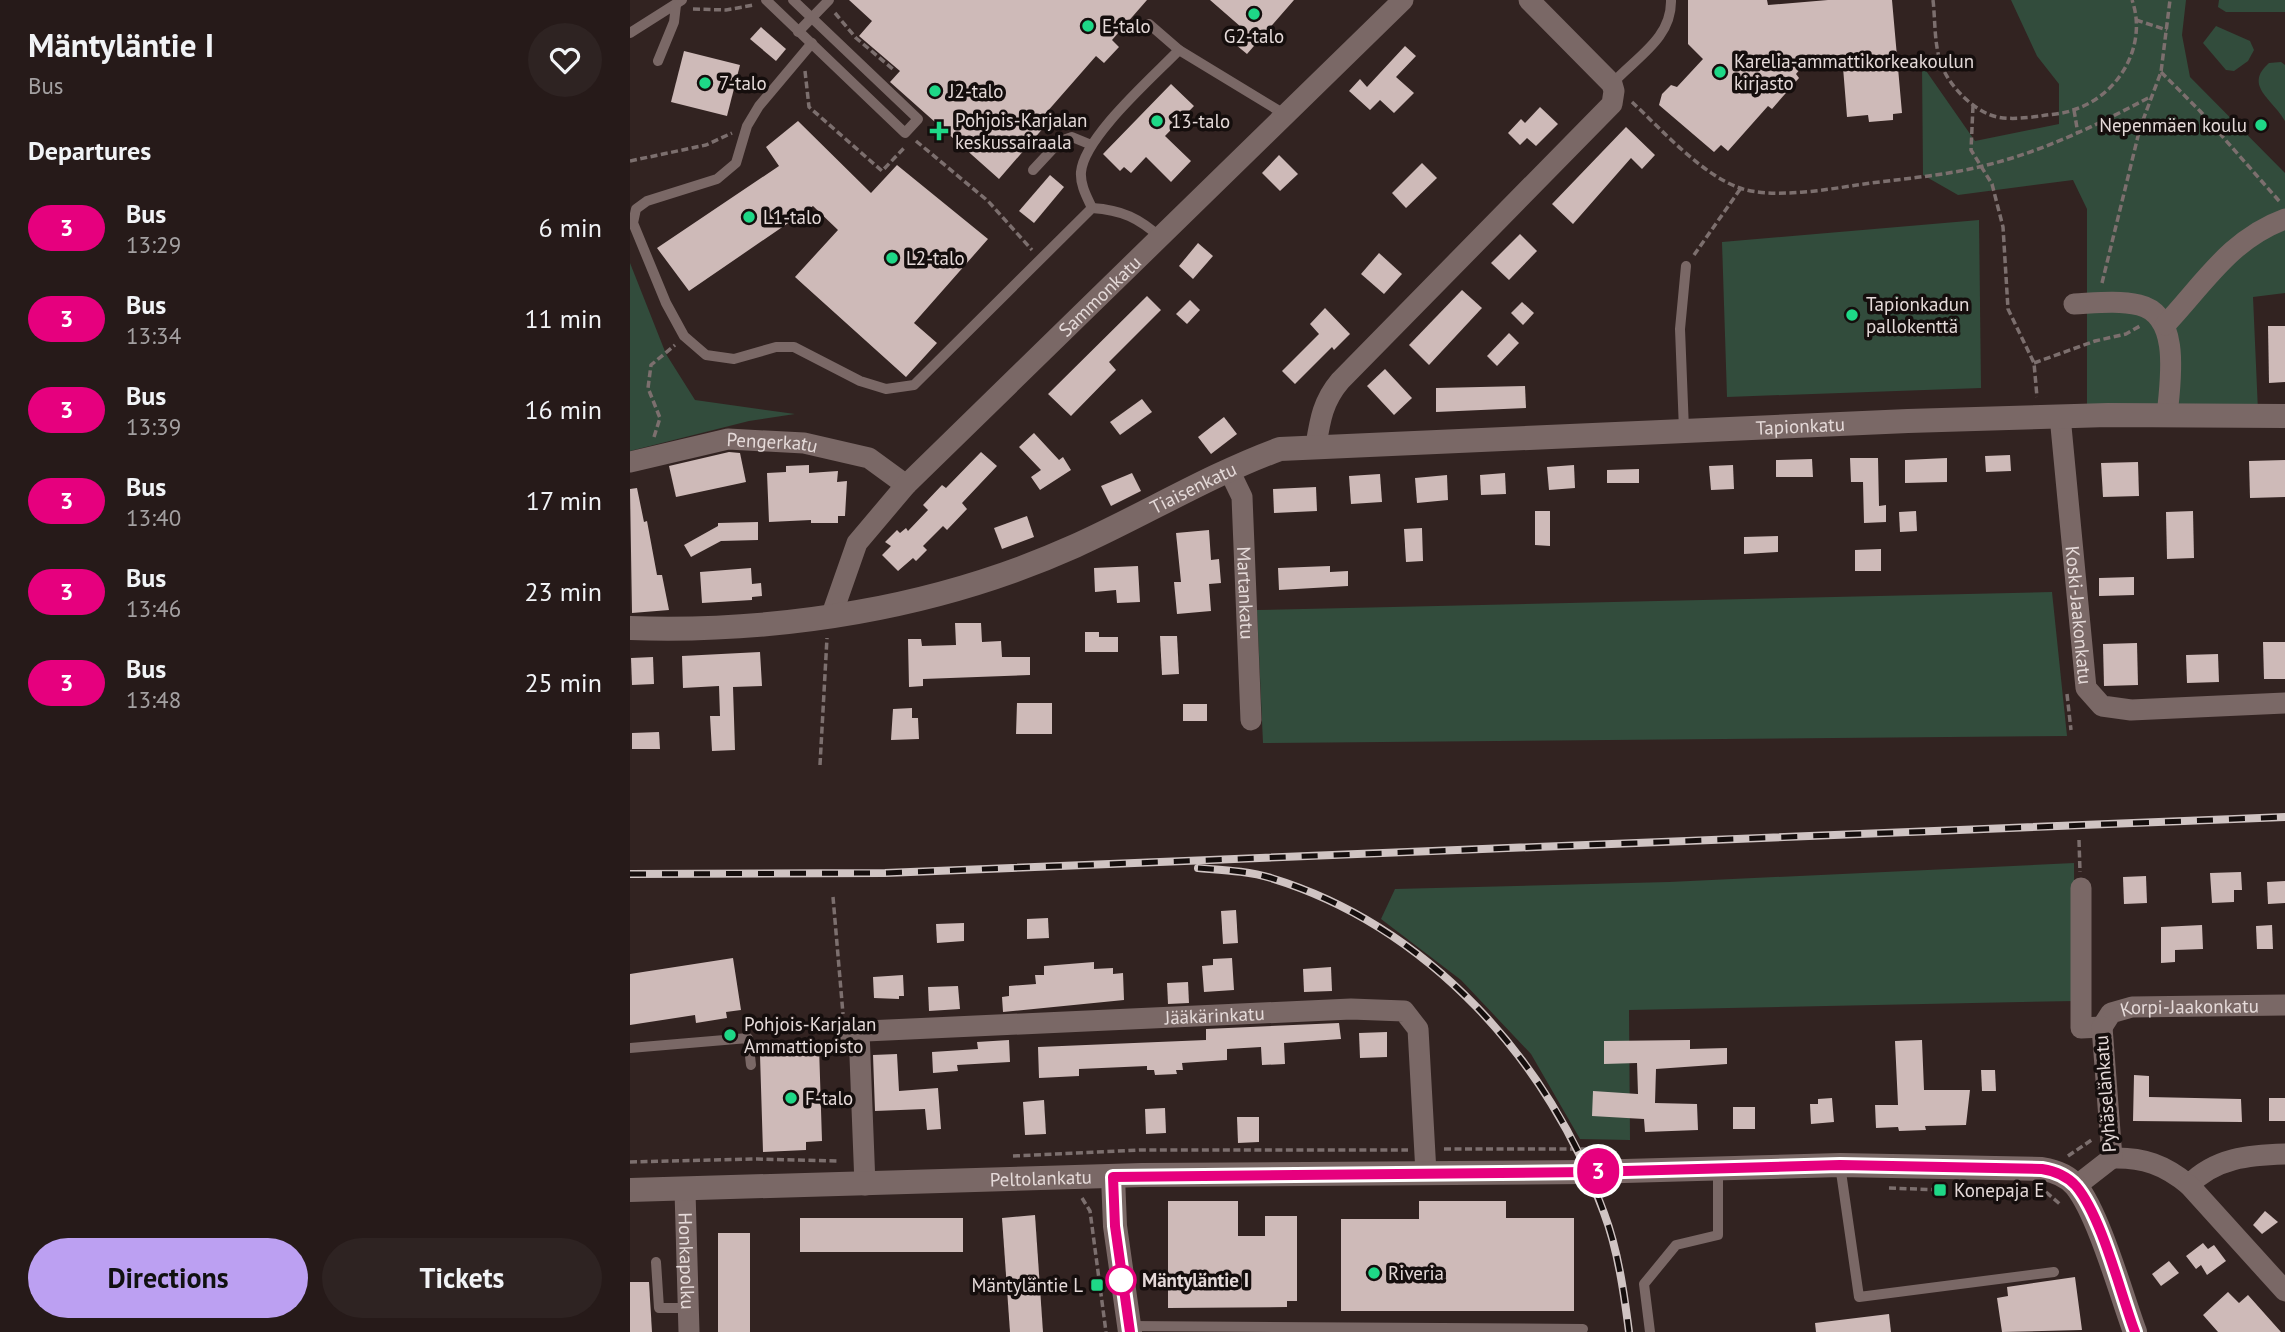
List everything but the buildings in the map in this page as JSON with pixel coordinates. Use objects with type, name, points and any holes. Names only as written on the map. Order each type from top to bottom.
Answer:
[{"type":"street","name":"Sammonkatu","points":[[829,624],[857,543],[906,485],[1404,0]]},
{"type":"street","points":[[1316,445],[1320,414],[1327,397],[1340,381],[1617,95],[1530,0]]},
{"type":"street","points":[[2159,318],[2220,261],[2258,232],[2280,209]]},
{"type":"street","points":[[2074,304],[2137,304],[2159,318],[2169,367],[2167,416]]},
{"type":"street","name":"Tapionkatu","points":[[1316,445],[2050,417],[2285,416]]},
{"type":"street","name":"Koski-Jaakonkatu","points":[[2050,417],[2085,688],[2092,699],[2102,706],[2131,710],[2285,704]]},
{"type":"street","name":"Pengerkatu","points":[[630,461],[728,439],[804,443],[869,458],[906,485]]},
{"type":"street","name":"Tiaisenkatu","points":[[630,628],[829,624],[1002,574],[1072,548],[1229,470],[1280,449],[1316,445]]},
{"type":"street","name":"Martankatu","points":[[1229,470],[1242,496],[1251,720]]},
{"type":"street","name":"Pyhäselänkatu","points":[[2076,1186],[2112,1158],[2102,1027],[2081,1028],[2081,888]]},
{"type":"street","name":"Korpi-Jaakonkatu","points":[[2102,1027],[2111,1013],[2132,1007],[2285,1005]]},
{"type":"street","name":"Jääkärinkatu","points":[[851,1031],[1351,1009],[1404,1010],[1418,1028],[1426,1173]]},
{"type":"street","points":[[851,1031],[865,1185]]},
{"type":"street","points":[[2189,1185],[2200,1174],[2228,1161],[2285,1154]]},
{"type":"street","points":[[2112,1158],[2132,1157],[2172,1170],[2285,1290]]},
{"type":"street","name":"Peltolankatu","points":[[630,1190],[685,1191],[1113,1177],[1840,1165],[2042,1169],[2053,1170],[2076,1186]]},
{"type":"street","points":[[1113,1177],[1121,1330]]},
{"type":"street","points":[[2076,1186],[2093,1218],[2136,1332]]},
{"type":"street","name":"Honkapolku","points":[[685,1191],[689,1332]]},
{"type":"lane","points":[[762,3],[812,43],[905,133],[918,119],[793,0]]},
{"type":"lane","points":[[1617,95],[1660,37],[1671,13],[1671,0]]},
{"type":"lane","points":[[799,32],[828,1]]},
{"type":"lane","points":[[630,33],[679,2]]},
{"type":"lane","points":[[658,61],[674,23],[679,2]]},
{"type":"lane","points":[[1149,24],[1179,50],[1286,115]]},
{"type":"lane","points":[[812,43],[747,125],[736,163],[717,179],[647,201],[636,209],[632,223],[666,303],[684,336],[706,355],[734,359],[776,347],[794,347],[860,381],[886,389],[914,385],[1092,208],[1115,209],[1139,219],[1161,238]]},
{"type":"lane","points":[[1092,208],[1084,192],[1081,173],[1090,144],[1179,50]]},
{"type":"lane","points":[[1032,170],[1060,141],[1072,137],[1090,144]]},
{"type":"lane","points":[[1684,430],[1680,329],[1686,266]]},
{"type":"lane","points":[[630,1048],[748,1038],[751,1065]]},
{"type":"lane","points":[[1840,1165],[1859,1297],[2054,1272]]},
{"type":"lane","points":[[1650,1332],[1644,1284],[1676,1245],[1718,1235],[1718,1168]]},
{"type":"lane","points":[[656,1262],[659,1308],[688,1308]]},
{"type":"lane","points":[[1121,1330],[1583,1329]]},
{"type":"path","points":[[1933,0],[1937,52],[1948,78],[1973,106],[1990,116],[2025,118],[2074,110],[2101,96],[2126,70],[2137,37],[2132,0]]},
{"type":"path","points":[[2098,303],[2150,97],[2161,72],[2170,0]]},
{"type":"path","points":[[828,1],[856,38],[894,70]]},
{"type":"path","points":[[679,2],[726,10],[762,3]]},
{"type":"path","points":[[2136,20],[2167,30]]},
{"type":"path","points":[[802,55],[809,107],[882,171],[913,139],[989,201],[1041,259]]},
{"type":"path","points":[[2161,72],[2208,120],[2280,209]]},
{"type":"path","points":[[1617,95],[1686,152],[1741,188],[1821,190],[1983,166],[2078,134],[2150,97]]},
{"type":"path","points":[[1973,106],[1971,150],[1992,184],[2003,227],[2008,309],[2034,363],[2050,417]]},
{"type":"path","points":[[2074,110],[2078,134]]},
{"type":"path","points":[[630,161],[706,145],[747,125]]},
{"type":"path","points":[[1686,266],[1741,188]]},
{"type":"path","points":[[2034,363],[2095,341],[2126,334],[2159,318]]},
{"type":"path","points":[[653,457],[651,446],[660,418],[648,388],[651,365],[684,336]]},
{"type":"path","points":[[820,765],[829,624]]},
{"type":"path","points":[[2079,840],[2081,888]]},
{"type":"path","points":[[832,897],[851,1031]]},
{"type":"path","points":[[1076,1152],[1079,1193],[1090,1212],[1121,1330]]},
{"type":"path","points":[[2039,1186],[2066,1210]]},
{"type":"green space","points":[[2011,0],[2186,0],[2182,35],[2190,77],[2285,173],[2285,293],[2253,297],[2258,411],[2087,412],[2087,209],[2073,180],[1958,195],[1923,175],[1922,65],[1975,141],[2059,124],[2059,84],[2037,56]]},
{"type":"green space","points":[[2219,0],[2285,0],[2285,12],[2226,12],[2218,7]]},
{"type":"green space","points":[[2216,26],[2250,41],[2254,50],[2248,61],[2234,71],[2226,70],[2203,43]]},
{"type":"green space","points":[[2281,62],[2285,65],[2285,121],[2259,86],[2262,71],[2269,63]]},
{"type":"green space","name":"Tapionkadun pallokenttä","points":[[1979,220],[1981,388],[1727,397],[1722,242]]},
{"type":"green space","points":[[630,263],[666,354],[695,400],[795,414],[749,421],[630,451]]},
{"type":"green space","points":[[2052,592],[2067,736],[1263,743],[1257,610]]},
{"type":"green space","points":[[2074,863],[2075,1001],[1629,1010],[1630,1140],[1580,1139],[1531,1054],[1461,980],[1381,919],[1395,889],[1669,882]]},
{"type":"railway","points":[[630,874],[885,873],[2285,817]]},
{"type":"railway","points":[[1198,868],[1271,878],[1328,900],[1382,929],[1431,965],[1476,1006],[1516,1053],[1551,1103],[1581,1157],[1613,1242],[1629,1332]]},
{"type":"bus line","name":"3","points":[[1130,1332],[1115,1226],[1113,1177],[1588,1172],[1840,1165],[2053,1170],[2076,1186],[2093,1218],[2135,1332]]},
{"type":"place","name":"G2-talo","points":[[1254,14]]},
{"type":"place","name":"E-talo","points":[[1088,26]]},
{"type":"place","name":"Karelia-ammattikorkeakoulun kirjasto","points":[[1720,72]]},
{"type":"place","name":"7-talo","points":[[705,83]]},
{"type":"place","name":"J2-talo","points":[[935,91]]},
{"type":"place","name":"13-talo","points":[[1157,121]]},
{"type":"place","name":"Nepenmäen koulu","points":[[2261,125]]},
{"type":"place","name":"Pohjois-Karjalan keskussairaala","points":[[939,131]]},
{"type":"place","name":"L1-talo","points":[[749,217]]},
{"type":"place","name":"L2-talo","points":[[892,258]]},
{"type":"place","name":"Tapionkadun pallokenttä","points":[[1852,315]]},
{"type":"place","name":"Pohjois-Karjalan Ammattiopisto","points":[[730,1035]]},
{"type":"place","name":"F-talo","points":[[791,1098]]},
{"type":"place","name":"Konepaja E","points":[[1940,1190]]},
{"type":"place","name":"Riveria","points":[[1374,1273]]},
{"type":"place","name":"Mäntyläntie I","points":[[1121,1280]]},
{"type":"place","name":"Mäntyläntie L","points":[[1097,1285]]}]
